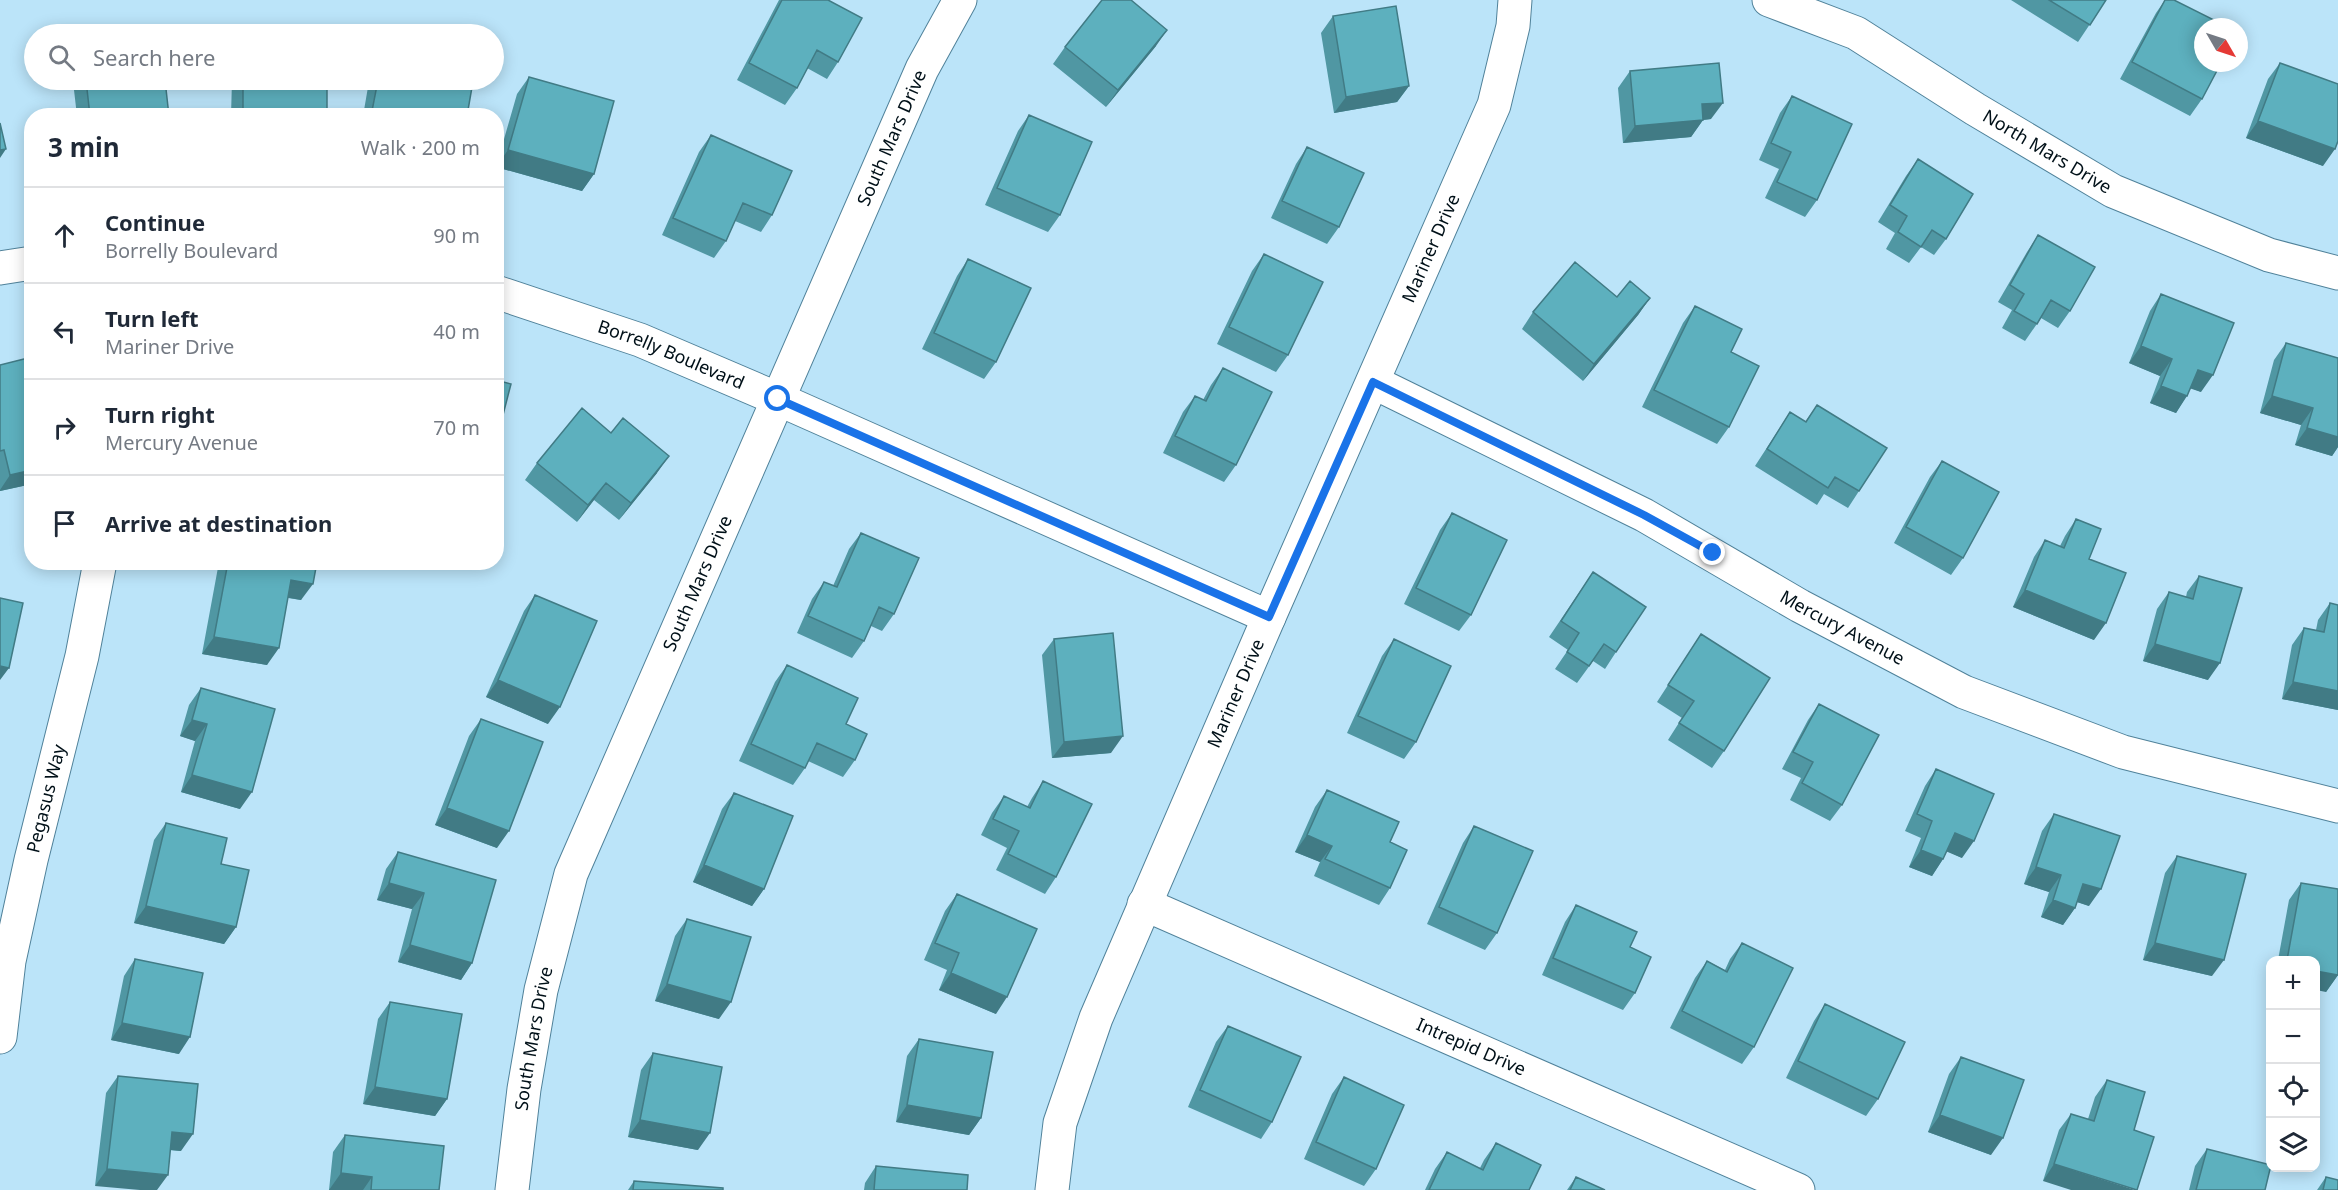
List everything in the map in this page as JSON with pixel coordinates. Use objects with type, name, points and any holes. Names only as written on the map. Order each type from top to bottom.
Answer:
[{"type":"street","name":"South Mars Drive","points":[[512,1190],[524,1089],[541,990],[571,874],[922,69],[960,0]]},
{"type":"street","name":"Mariner Drive","points":[[1052,1190],[1060,1123],[1096,1018],[1494,105],[1513,26],[1515,0]]},
{"type":"street","name":"North Mars Drive","points":[[1769,0],[1856,33],[1975,109],[2113,191],[2269,255],[2338,273]]},
{"type":"street","points":[[0,268],[24,264]]},
{"type":"street","name":"Borrelly Boulevard","points":[[504,294],[640,340],[1269,617]]},
{"type":"street","name":"Mercury Avenue","points":[[1373,382],[1644,515],[1713,553],[1800,606],[1964,692],[2123,752],[2338,806]]},
{"type":"street","name":"Pegasus Way","points":[[0,1036],[9,962],[31,860],[82,656],[98,570]]},
{"type":"street","name":"Intrepid Drive","points":[[1144,904],[1798,1190]]},
{"type":"building","points":[[782,0],[828,0],[862,18],[838,62],[817,50],[797,88],[749,63]]},
{"type":"building","points":[[1102,0],[1131,0],[1167,30],[1118,90],[1065,47]]},
{"type":"building","points":[[2049,0],[2106,0],[2090,25]]},
{"type":"building","points":[[2165,0],[2174,0],[2210,18],[2194,18],[2194,72],[2216,72],[2202,99],[2132,62]]},
{"type":"building","points":[[1396,6],[1409,86],[1346,97],[1333,16]]},
{"type":"building","points":[[1719,63],[1723,103],[1702,104],[1703,120],[1635,126],[1630,71]]},
{"type":"building","points":[[2280,63],[2338,84],[2338,141],[2335,149],[2258,121]]},
{"type":"building","points":[[529,77],[614,101],[594,174],[508,150]]},
{"type":"building","points":[[87,90],[166,90],[168,108],[89,108]]},
{"type":"building","points":[[243,90],[327,90],[327,108],[243,108]]},
{"type":"building","points":[[376,90],[471,90],[468,108],[373,108]]},
{"type":"building","points":[[1792,96],[1852,124],[1817,200],[1777,182],[1791,152],[1771,143]]},
{"type":"building","points":[[1029,115],[1092,142],[1060,215],[997,188]]},
{"type":"building","points":[[0,123],[6,149],[0,150]]},
{"type":"building","points":[[711,135],[792,171],[772,215],[743,203],[726,241],[673,218]]},
{"type":"building","points":[[1307,147],[1364,173],[1339,227],[1282,201]]},
{"type":"building","points":[[1918,159],[1973,194],[1946,239],[1932,230],[1921,247],[1898,232],[1907,216],[1890,205]]},
{"type":"building","points":[[2038,235],[2095,267],[2070,311],[2051,300],[2037,324],[2014,311],[2024,294],[2010,285]]},
{"type":"building","points":[[1264,254],[1323,282],[1288,355],[1229,327]]},
{"type":"building","points":[[968,259],[1031,288],[996,362],[934,333]]},
{"type":"building","points":[[1575,262],[1617,297],[1630,281],[1650,298],[1594,364],[1533,312]]},
{"type":"building","points":[[2161,294],[2234,323],[2213,375],[2198,370],[2187,396],[2161,386],[2172,359],[2141,346]]},
{"type":"building","points":[[1695,306],[1742,329],[1731,352],[1759,366],[1729,427],[1654,390]]},
{"type":"building","points":[[2286,343],[2338,358],[2338,437],[2307,428],[2313,408],[2272,396]]},
{"type":"building","points":[[24,359],[24,472],[10,475],[4,450],[0,451],[0,365]]},
{"type":"building","points":[[1223,368],[1272,392],[1236,465],[1175,436],[1195,396],[1206,401]]},
{"type":"building","points":[[504,382],[511,384],[504,411]]},
{"type":"building","points":[[1817,405],[1887,448],[1859,491],[1835,477],[1828,488],[1767,449],[1790,412],[1806,422]]},
{"type":"building","points":[[582,408],[611,433],[623,418],[669,456],[631,503],[606,483],[588,505],[537,463]]},
{"type":"building","points":[[1942,461],[1999,492],[1963,558],[1906,527]]},
{"type":"building","points":[[1452,513],[1507,540],[1471,615],[1416,588]]},
{"type":"building","points":[[2076,519],[2101,529],[2089,559],[2126,573],[2106,623],[2025,590],[2045,540],[2064,548]]},
{"type":"building","points":[[861,533],[919,558],[894,614],[879,607],[864,641],[808,616],[824,582],[837,587]]},
{"type":"building","points":[[227,570],[316,570],[313,584],[291,580],[279,648],[214,637]]},
{"type":"building","points":[[1593,572],[1646,607],[1616,652],[1604,644],[1589,666],[1567,652],[1579,633],[1561,621]]},
{"type":"building","points":[[2199,576],[2242,588],[2220,663],[2155,644],[2169,592],[2193,599]]},
{"type":"building","points":[[535,595],[597,621],[560,707],[498,680]]},
{"type":"building","points":[[0,598],[23,603],[9,668],[0,666]]},
{"type":"building","points":[[2330,603],[2338,605],[2338,691],[2293,682],[2304,628],[2324,632]]},
{"type":"building","points":[[1113,633],[1123,736],[1064,742],[1054,639]]},
{"type":"building","points":[[1701,634],[1770,678],[1724,751],[1679,723],[1694,701],[1668,685]]},
{"type":"building","points":[[1394,639],[1451,666],[1416,742],[1358,716]]},
{"type":"building","points":[[787,665],[858,698],[846,724],[867,734],[855,760],[817,743],[805,768],[751,744]]},
{"type":"building","points":[[201,688],[275,709],[252,792],[192,775],[207,724],[192,720]]},
{"type":"building","points":[[1819,704],[1879,735],[1842,805],[1802,783],[1813,762],[1793,752]]},
{"type":"building","points":[[481,719],[543,742],[509,831],[447,808]]},
{"type":"building","points":[[1936,769],[1994,794],[1974,841],[1955,833],[1943,859],[1921,850],[1932,821],[1917,814]]},
{"type":"building","points":[[1043,781],[1092,804],[1056,877],[1008,854],[1019,831],[993,819],[1004,796],[1030,808]]},
{"type":"building","points":[[1327,790],[1399,822],[1390,842],[1407,850],[1390,888],[1325,859],[1332,846],[1307,835]]},
{"type":"building","points":[[734,793],[793,816],[764,889],[704,865]]},
{"type":"building","points":[[2054,814],[2120,836],[2101,889],[2083,884],[2075,908],[2053,900],[2061,875],[2036,867]]},
{"type":"building","points":[[166,823],[227,838],[221,864],[249,870],[236,927],[146,906]]},
{"type":"building","points":[[1474,826],[1533,851],[1497,933],[1439,907]]},
{"type":"building","points":[[398,852],[496,880],[472,963],[410,945],[424,893],[389,883]]},
{"type":"building","points":[[2177,856],[2246,874],[2224,960],[2155,943]]},
{"type":"building","points":[[2301,883],[2338,889],[2338,975],[2320,972],[2320,956],[2288,956]]},
{"type":"building","points":[[957,894],[1037,929],[1007,997],[951,973],[959,953],[935,943]]},
{"type":"building","points":[[1576,905],[1637,932],[1630,947],[1651,957],[1635,993],[1553,958]]},
{"type":"building","points":[[687,919],[751,937],[731,1002],[667,984]]},
{"type":"building","points":[[1742,943],[1793,968],[1754,1047],[1682,1011],[1707,961],[1727,972]]},
{"type":"building","points":[[135,959],[203,973],[190,1037],[122,1023]]},
{"type":"building","points":[[390,1002],[462,1014],[447,1099],[375,1087]]},
{"type":"building","points":[[1825,1004],[1905,1042],[1878,1099],[1798,1061]]},
{"type":"building","points":[[1228,1026],[1301,1057],[1272,1122],[1200,1090]]},
{"type":"building","points":[[919,1039],[993,1052],[981,1118],[907,1105]]},
{"type":"building","points":[[653,1053],[722,1067],[710,1133],[640,1120]]},
{"type":"building","points":[[1961,1057],[2024,1080],[2003,1138],[1940,1115]]},
{"type":"building","points":[[118,1076],[198,1084],[193,1134],[172,1132],[168,1175],[107,1169]]},
{"type":"building","points":[[1344,1077],[1404,1105],[1376,1169],[1316,1142]]},
{"type":"building","points":[[2107,1080],[2145,1092],[2134,1130],[2154,1137],[2137,1190],[2054,1164],[2071,1114],[2094,1121]]},
{"type":"building","points":[[345,1135],[444,1146],[439,1190],[371,1190],[372,1177],[341,1173]]},
{"type":"building","points":[[1496,1143],[1541,1165],[1529,1190],[1429,1190],[1447,1152],[1483,1170]]},
{"type":"building","points":[[2207,1149],[2266,1164],[2266,1172],[2269,1172],[2265,1190],[2196,1190]]},
{"type":"building","points":[[876,1166],[968,1175],[967,1190],[874,1190]]},
{"type":"building","points":[[1576,1177],[1605,1190],[1570,1190]]},
{"type":"building","points":[[2326,1177],[2338,1180],[2338,1190],[2323,1190]]},
{"type":"building","points":[[634,1181],[723,1188],[723,1190],[633,1190]]},
{"type":"route","points":[[778,399],[1269,617],[1373,382],[1644,515],[1713,553]]}]
